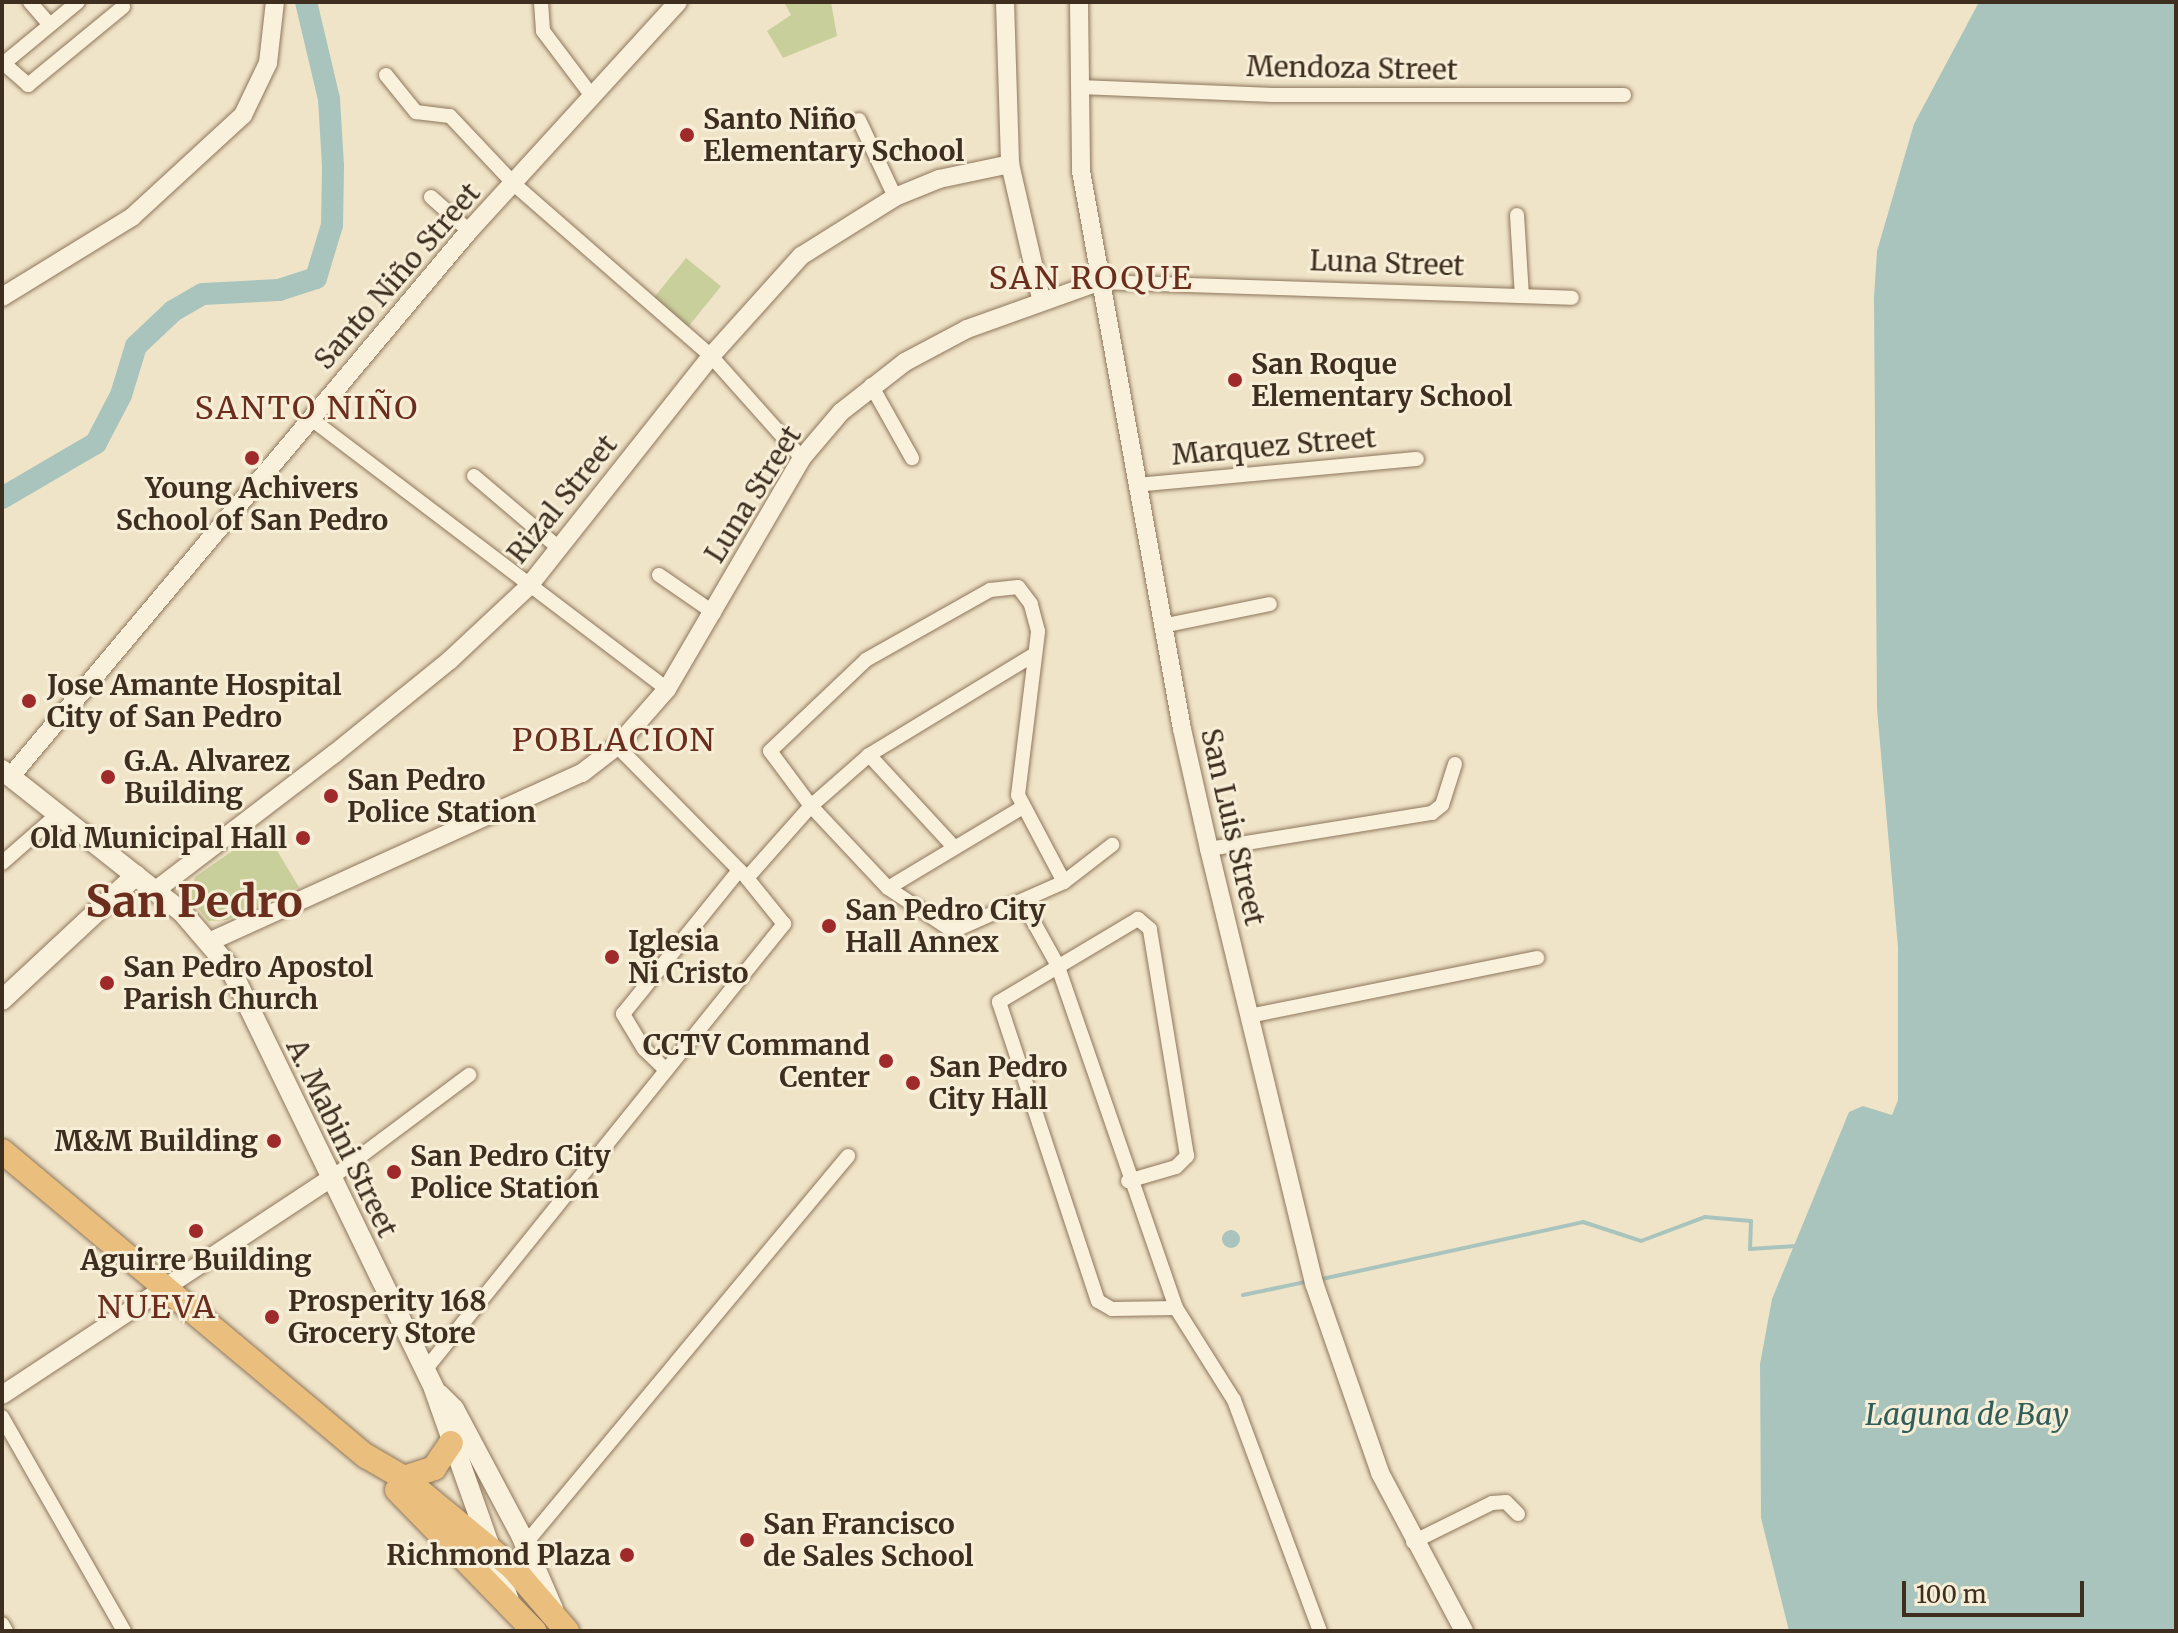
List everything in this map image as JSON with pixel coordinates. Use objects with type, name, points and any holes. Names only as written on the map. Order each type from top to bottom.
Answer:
[{"type":"highway","points":[[2,1151],[366,1456],[509,1601],[534,1631]]},
{"type":"highway","points":[[404,1478],[434,1468],[451,1443]]},
{"type":"highway","points":[[366,1456],[404,1478],[491,1549],[553,1609],[567,1631]]},
{"type":"main road","name":"A. Mabini Street","points":[[6,773],[156,890],[211,941],[230,968],[330,1179],[430,1379],[509,1601]]},
{"type":"main road","points":[[3,996],[136,875]]},
{"type":"main road","name":"A. Mabini Street","points":[[430,1379],[454,1409],[525,1544],[553,1609]]},
{"type":"street","points":[[30,2],[50,25]]},
{"type":"street","points":[[78,2],[2,63],[28,85],[123,7]]},
{"type":"street","points":[[2,297],[132,217],[243,115],[268,63],[275,2]]},
{"type":"street","points":[[541,2],[543,31],[592,96]]},
{"type":"street","points":[[1005,2],[1010,164],[1041,298]]},
{"type":"street","name":"San Luis Street","points":[[1079,2],[1081,171],[1098,282],[1162,626],[1209,849],[1314,1283],[1380,1473],[1413,1542],[1464,1631]]},
{"type":"street","name":"Santo Niño Street","points":[[6,773],[469,231],[515,185],[674,3]]},
{"type":"street","points":[[386,75],[416,112],[450,116],[515,185],[711,356],[802,458]]},
{"type":"street","name":"Mendoza Street","points":[[1080,87],[1273,95],[1624,95]]},
{"type":"street","points":[[859,120],[895,197]]},
{"type":"street","name":"Rizal Street","points":[[156,890],[358,735],[528,587],[711,356],[801,256],[895,197],[939,179],[1010,164]]},
{"type":"street","points":[[431,197],[469,231]]},
{"type":"street","points":[[1517,215],[1522,296]]},
{"type":"street","name":"Luna Street","points":[[211,941],[336,880],[540,795],[617,746],[667,689],[802,458],[871,385],[967,329],[1041,298],[1098,282],[1572,298]]},
{"type":"street","points":[[871,385],[912,458]]},
{"type":"street","points":[[310,418],[528,587],[667,689]]},
{"type":"street","name":"Marquez Street","points":[[1136,485],[1417,459]]},
{"type":"street","points":[[474,476],[560,549]]},
{"type":"street","points":[[659,575],[714,613]]},
{"type":"street","points":[[1064,882],[1023,807],[1017,783],[1038,631],[1031,604],[1018,587],[1005,585],[866,660],[770,751],[811,806],[888,888],[953,931],[1023,903],[1064,882],[1112,845]]},
{"type":"street","points":[[1162,626],[1270,604]]},
{"type":"street","points":[[666,1070],[644,1049],[623,1014],[743,874],[811,806],[869,755],[1035,654]]},
{"type":"street","points":[[430,1379],[666,1070],[784,924],[781,914],[617,746]]},
{"type":"street","points":[[869,755],[954,847]]},
{"type":"street","points":[[1209,849],[1432,813],[1442,805],[1455,764]]},
{"type":"street","points":[[888,888],[1023,807]]},
{"type":"street","points":[[2,863],[58,814]]},
{"type":"street","points":[[1023,903],[1057,964],[1128,1181],[1176,1308],[1234,1400],[1320,1631]]},
{"type":"street","points":[[1128,1181],[1176,1167],[1187,1156],[1150,929],[1143,920],[1133,920],[999,1002],[1095,1295],[1112,1309],[1176,1308]]},
{"type":"street","points":[[1249,1016],[1537,958]]},
{"type":"street","points":[[2,1395],[330,1179],[469,1075]]},
{"type":"street","points":[[525,1544],[848,1156]]},
{"type":"street","points":[[2,1417],[124,1631]]},
{"type":"street","points":[[1413,1542],[1492,1503],[1506,1502],[1518,1514]]},
{"type":"street","points":[[2,1624],[6,1631]]},
{"type":"green space","points":[[784,2],[831,2],[837,36],[783,58],[767,31],[791,15]]},
{"type":"green space","points":[[686,258],[721,286],[688,327],[653,298]]},
{"type":"green space","points":[[264,829],[299,887],[227,920],[208,921],[189,897],[195,877]]},
{"type":"water","name":"Laguna de Bay","points":[[1979,2],[2176,2],[2176,1631],[1789,1631],[1761,1518],[1760,1364],[1772,1299],[1849,1112],[1863,1106],[1892,1115],[1898,1100],[1898,947],[1877,709],[1874,298],[1877,251],[1914,124]]},
{"type":"water","points":[[1231,1230],[1240,1239],[1231,1248],[1222,1239]]},
{"type":"waterway","points":[[2,498],[96,443],[121,395],[136,346],[173,311],[203,294],[279,290],[316,278],[332,225],[333,166],[329,99],[306,2]]},
{"type":"waterway","points":[[1322,1279],[1583,1222],[1641,1241],[1705,1217],[1751,1221],[1750,1249],[1796,1246]]},
{"type":"waterway","points":[[1243,1295],[1305,1282]]},
{"type":"place","name":"Santo Niño Elementary School","points":[[687,135]]},
{"type":"place","name":"San Roque Elementary School","points":[[1235,380]]},
{"type":"place","name":"Young Achivers School of San Pedro","points":[[252,458]]},
{"type":"place","name":"Jose Amante Hospital City of San Pedro","points":[[29,701]]},
{"type":"place","name":"G.A. Alvarez Building","points":[[108,777]]},
{"type":"place","name":"San Pedro Police Station","points":[[331,796]]},
{"type":"place","name":"Old Municipal Hall","points":[[303,838]]},
{"type":"place","name":"San Pedro City Hall Annex","points":[[829,926]]},
{"type":"place","name":"Iglesia Ni Cristo","points":[[612,957]]},
{"type":"place","name":"San Pedro Apostol Parish Church","points":[[107,983]]},
{"type":"place","name":"CCTV Command Center","points":[[886,1061]]},
{"type":"place","name":"San Pedro City Hall","points":[[913,1083]]},
{"type":"place","name":"M&M Building","points":[[274,1141]]},
{"type":"place","name":"San Pedro City Police Station","points":[[394,1172]]},
{"type":"place","name":"Aguirre Building","points":[[196,1231]]},
{"type":"place","name":"Prosperity 168 Grocery Store","points":[[272,1317]]},
{"type":"place","name":"San Francisco de Sales School","points":[[747,1540]]},
{"type":"place","name":"Richmond Plaza","points":[[627,1555]]},
{"type":"district","name":"SAN ROQUE","points":[[1091,278]]},
{"type":"district","name":"SANTO NIÑO","points":[[307,408]]},
{"type":"district","name":"POBLACION","points":[[614,740]]},
{"type":"district","name":"San Pedro","points":[[194,902]]},
{"type":"district","name":"NUEVA","points":[[157,1307]]}]
